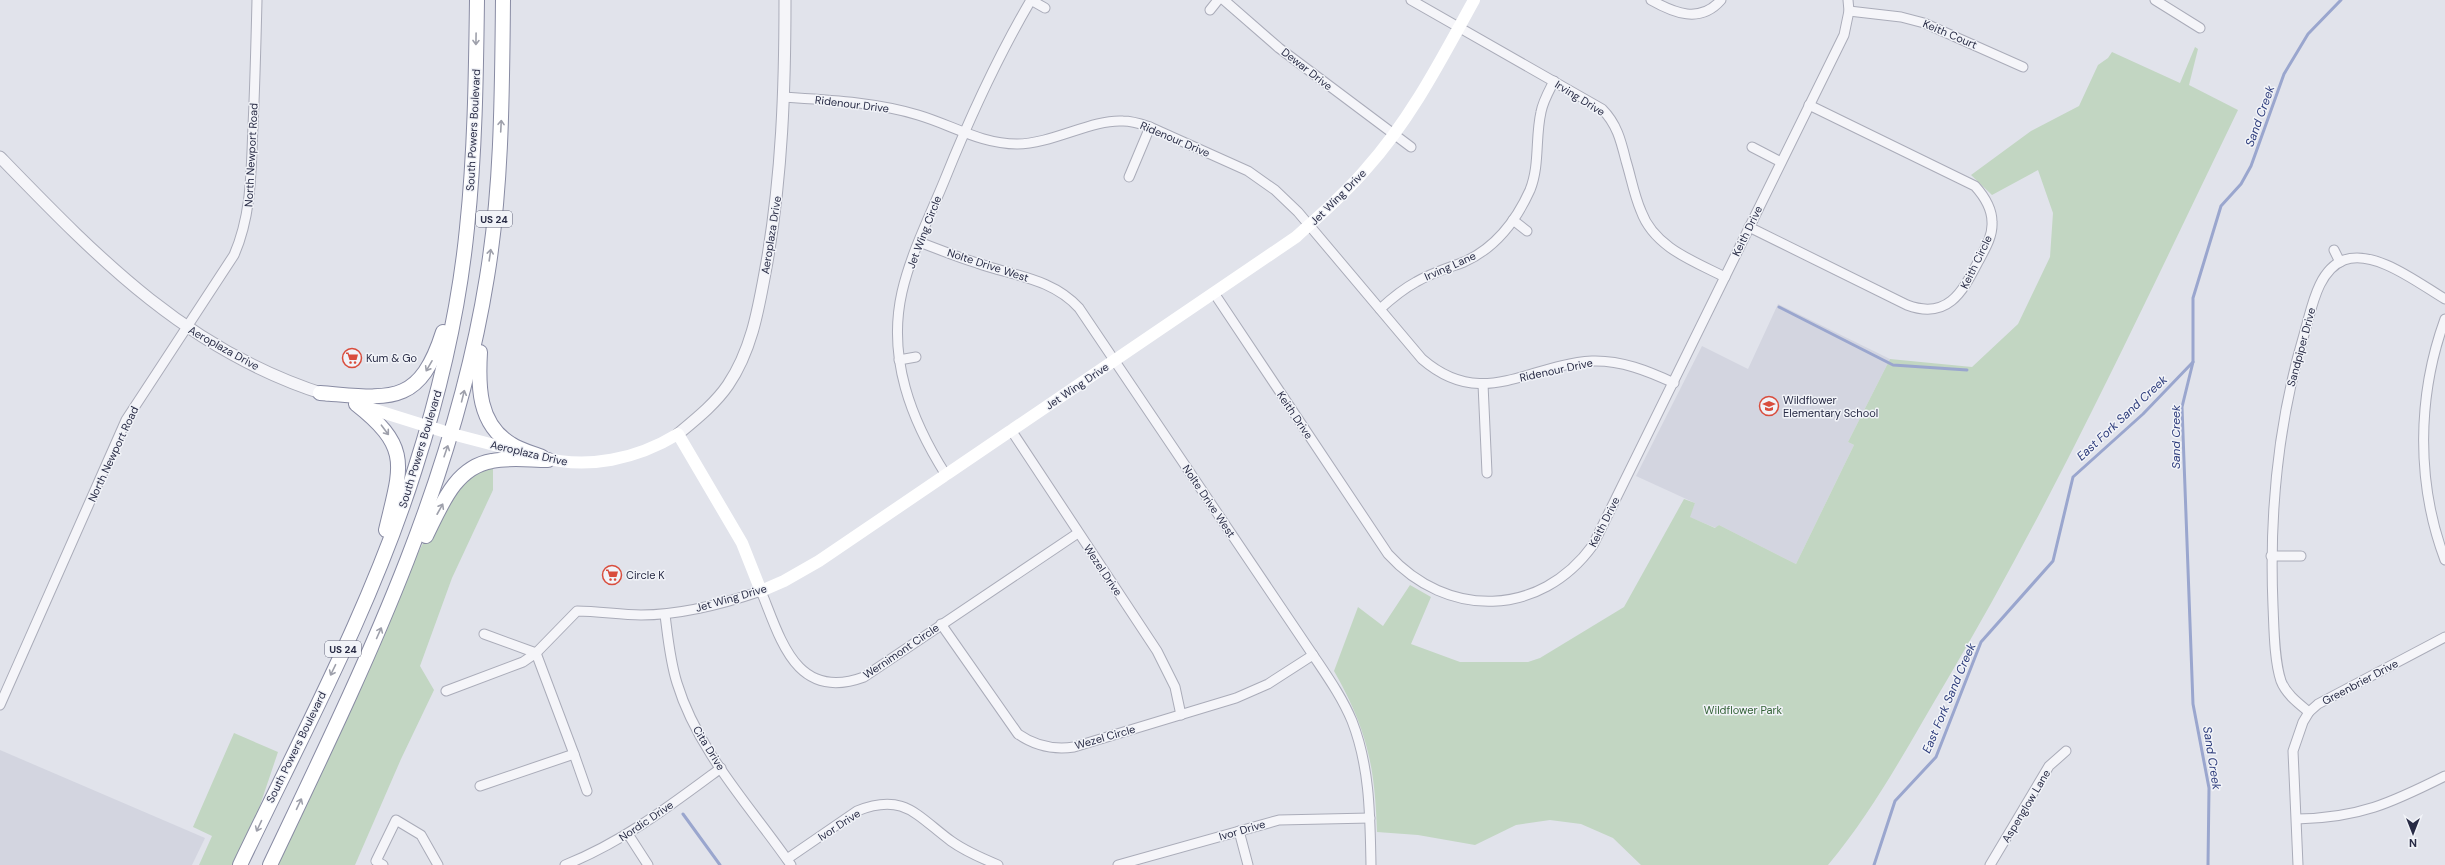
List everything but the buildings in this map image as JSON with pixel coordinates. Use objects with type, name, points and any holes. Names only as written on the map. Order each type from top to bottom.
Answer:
[{"type":"highway","name":"South Powers Boulevard","points":[[240,865],[362,610],[397,523],[428,426],[447,350],[463,262],[475,125],[477,0]]},
{"type":"highway","name":"US 24","points":[[270,865],[390,606],[422,524],[452,434],[469,370],[487,278],[499,157],[503,0]]},
{"type":"highway","points":[[320,392],[387,396],[398,393],[423,377],[435,355],[452,306],[463,262]]},
{"type":"highway","points":[[487,278],[479,374],[484,413],[490,423],[511,444],[548,460]]},
{"type":"highway","points":[[356,404],[379,422],[387,432],[394,443],[399,464],[398,477],[383,545],[362,610]]},
{"type":"highway","points":[[390,606],[439,509],[462,476],[472,467],[493,460],[548,460]]},
{"type":"main road","name":"Jet Wing Drive","points":[[761,591],[784,581],[819,561],[1274,253],[1309,226],[1366,169],[1394,135],[1415,104],[1474,0]]},
{"type":"main road","name":"Aeroplaza Drive","points":[[356,404],[452,434],[548,460],[573,463],[613,460],[658,446],[678,434]]},
{"type":"main road","name":"Wernimont Circle","points":[[678,434],[742,543],[761,591]]},
{"type":"street","name":"North Newport Road","points":[[0,705],[126,420],[234,255],[244,233],[249,204],[251,170],[257,0]]},
{"type":"street","name":"Aeroplaza Drive","points":[[678,434],[712,405],[728,386],[745,354],[760,301],[777,202],[783,97],[785,0]]},
{"type":"street","points":[[1031,0],[1045,8]]},
{"type":"street","name":"Jet Wing Circle","points":[[946,474],[914,418],[905,392],[899,360],[899,309],[907,274],[963,133],[996,63],[1031,0]]},
{"type":"street","points":[[1210,10],[1218,0]]},
{"type":"street","name":"Dewar Drive","points":[[1224,0],[1279,48],[1411,147]]},
{"type":"street","name":"Irving Drive","points":[[1411,0],[1459,26],[1602,109],[1609,117],[1618,133],[1641,211],[1659,238],[1676,252],[1725,277]]},
{"type":"street","points":[[1651,0],[1669,10],[1690,15],[1710,9],[1721,0]]},
{"type":"street","name":"Keith Drive","points":[[1214,293],[1388,554],[1423,584],[1465,600],[1494,602],[1522,597],[1547,587],[1575,567],[1593,545],[1674,383],[1780,162],[1844,35],[1850,11],[1848,0]]},
{"type":"street","points":[[2155,0],[2200,28]]},
{"type":"street","name":"Keith Court","points":[[1850,11],[1895,16],[1924,22],[2023,67]]},
{"type":"street","name":"Irving Lane","points":[[1380,309],[1417,281],[1477,255],[1496,241],[1513,220],[1525,201],[1534,177],[1541,110],[1554,81]]},
{"type":"street","name":"Ridenour Drive","points":[[783,97],[855,102],[899,110],[919,115],[963,133],[995,142],[1017,144],[1041,141],[1111,122],[1134,122],[1150,126],[1253,174],[1287,200],[1422,359],[1433,369],[1464,383],[1483,384],[1593,361],[1629,365],[1674,383]]},
{"type":"street","name":"Keith Circle","points":[[1749,227],[1907,305],[1928,309],[1939,307],[1958,297],[1964,289],[1988,243],[1992,221],[1990,211],[1987,202],[1975,186],[1809,104]]},
{"type":"street","points":[[1128,177],[1150,126]]},
{"type":"street","points":[[1752,147],[1780,162]]},
{"type":"street","name":"Aeroplaza Drive","points":[[0,158],[83,242],[143,296],[187,328],[255,366],[320,392],[356,404]]},
{"type":"street","points":[[1513,220],[1527,230]]},
{"type":"street","name":"Nolte Drive West","points":[[919,242],[977,264],[1032,279],[1061,292],[1079,308],[1313,655],[1344,705],[1358,740],[1367,777],[1371,865]]},
{"type":"street","points":[[2334,250],[2340,262],[2354,258],[2372,258],[2445,299]]},
{"type":"street","name":"Sandpiper Drive","points":[[2309,712],[2288,693],[2281,679],[2273,619],[2271,556],[2277,465],[2290,385],[2314,300],[2325,276],[2340,262]]},
{"type":"street","points":[[2445,319],[2430,373],[2423,440],[2430,506],[2445,560]]},
{"type":"street","points":[[899,360],[916,357]]},
{"type":"street","points":[[1483,384],[1487,473]]},
{"type":"street","name":"Wezel Drive","points":[[1011,430],[1164,662],[1175,686],[1181,715]]},
{"type":"street","name":"Wernimont Circle","points":[[761,591],[782,644],[791,659],[809,676],[829,683],[852,682],[864,677],[1078,533]]},
{"type":"street","points":[[2271,556],[2301,556]]},
{"type":"street","name":"Jet Wing Drive","points":[[536,653],[577,611],[665,615],[722,603],[761,591]]},
{"type":"street","name":"Cita Drive","points":[[665,615],[668,645],[677,684],[694,725],[721,768],[789,862]]},
{"type":"street","name":"Wezel Circle","points":[[941,624],[1008,722],[1018,734],[1034,743],[1052,748],[1074,747],[1236,698],[1268,684],[1313,655]]},
{"type":"street","points":[[484,634],[536,653],[587,791]]},
{"type":"street","name":"Greenbrier Drive","points":[[2298,865],[2293,751],[2298,733],[2309,712],[2331,696],[2445,637]]},
{"type":"street","points":[[446,691],[523,662],[536,653]]},
{"type":"street","name":"Aspenglow Lane","points":[[1990,865],[2049,766],[2066,751]]},
{"type":"street","points":[[480,786],[574,754]]},
{"type":"street","name":"Nordic Drive","points":[[565,865],[599,851],[628,834],[721,768]]},
{"type":"street","points":[[2297,819],[2336,817],[2373,809],[2402,798],[2445,776]]},
{"type":"street","name":"Ivor Drive","points":[[789,862],[857,811],[869,807],[889,805],[899,806],[917,812],[950,841],[998,865]]},
{"type":"street","name":"Ivor Drive","points":[[1118,865],[1239,831],[1288,819],[1370,818]]},
{"type":"street","points":[[383,865],[376,861],[396,820],[421,835],[438,865]]},
{"type":"street","points":[[1239,831],[1248,865]]},
{"type":"street","points":[[628,834],[648,865]]},
{"type":"shaded area","name":"Wildflower Elementary School","points":[[1778,304],[1890,359],[1848,442],[1854,445],[1796,564],[1719,525],[1716,528],[1689,517],[1695,503],[1636,476],[1702,346],[1748,369]]},
{"type":"shaded area","points":[[0,750],[205,838],[192,865],[0,865]]},
{"type":"green space","name":"Wildflower Park","points":[[2195,47],[2198,49],[2189,85],[2238,110],[2098,398],[1987,611],[1877,798],[1845,844],[1828,865],[1641,865],[1613,838],[1581,824],[1550,820],[1516,825],[1475,845],[1418,835],[1377,832],[1374,787],[1367,748],[1362,730],[1354,711],[1334,671],[1358,607],[1383,626],[1410,585],[1431,597],[1411,644],[1460,662],[1528,662],[1540,658],[1624,607],[1684,499],[1695,503],[1690,517],[1715,528],[1719,525],[1796,564],[1854,445],[1848,442],[1890,359],[1972,367],[2018,324],[2050,257],[2053,213],[2038,170],[1992,195],[1971,175],[2031,131],[2079,106],[2098,65],[2108,58],[2112,52],[2180,83]]},
{"type":"green space","points":[[493,460],[493,490],[452,578],[420,666],[434,690],[401,759],[355,865],[270,865],[390,607],[448,495]]},
{"type":"green space","points":[[234,733],[278,752],[240,865],[199,865],[212,836],[193,827]]},
{"type":"waterway","name":"Sand Creek","points":[[2208,865],[2209,788],[2193,704],[2182,407],[2193,362],[2193,298],[2221,206],[2241,184],[2251,166],[2284,74],[2308,34],[2341,0]]},
{"type":"waterway","points":[[1779,307],[1893,365],[1967,370]]},
{"type":"waterway","name":"East Fork Sand Creek","points":[[1874,865],[1895,801],[1936,757],[1981,642],[2053,561],[2073,477],[2143,414],[2193,362]]},
{"type":"waterway","points":[[683,814],[720,865]]},
{"type":"place","name":"Kum & Go","points":[[352,358]]},
{"type":"place","name":"Wildflower Elementary School","points":[[1769,406]]},
{"type":"place","name":"Circle K","points":[[612,575]]}]
